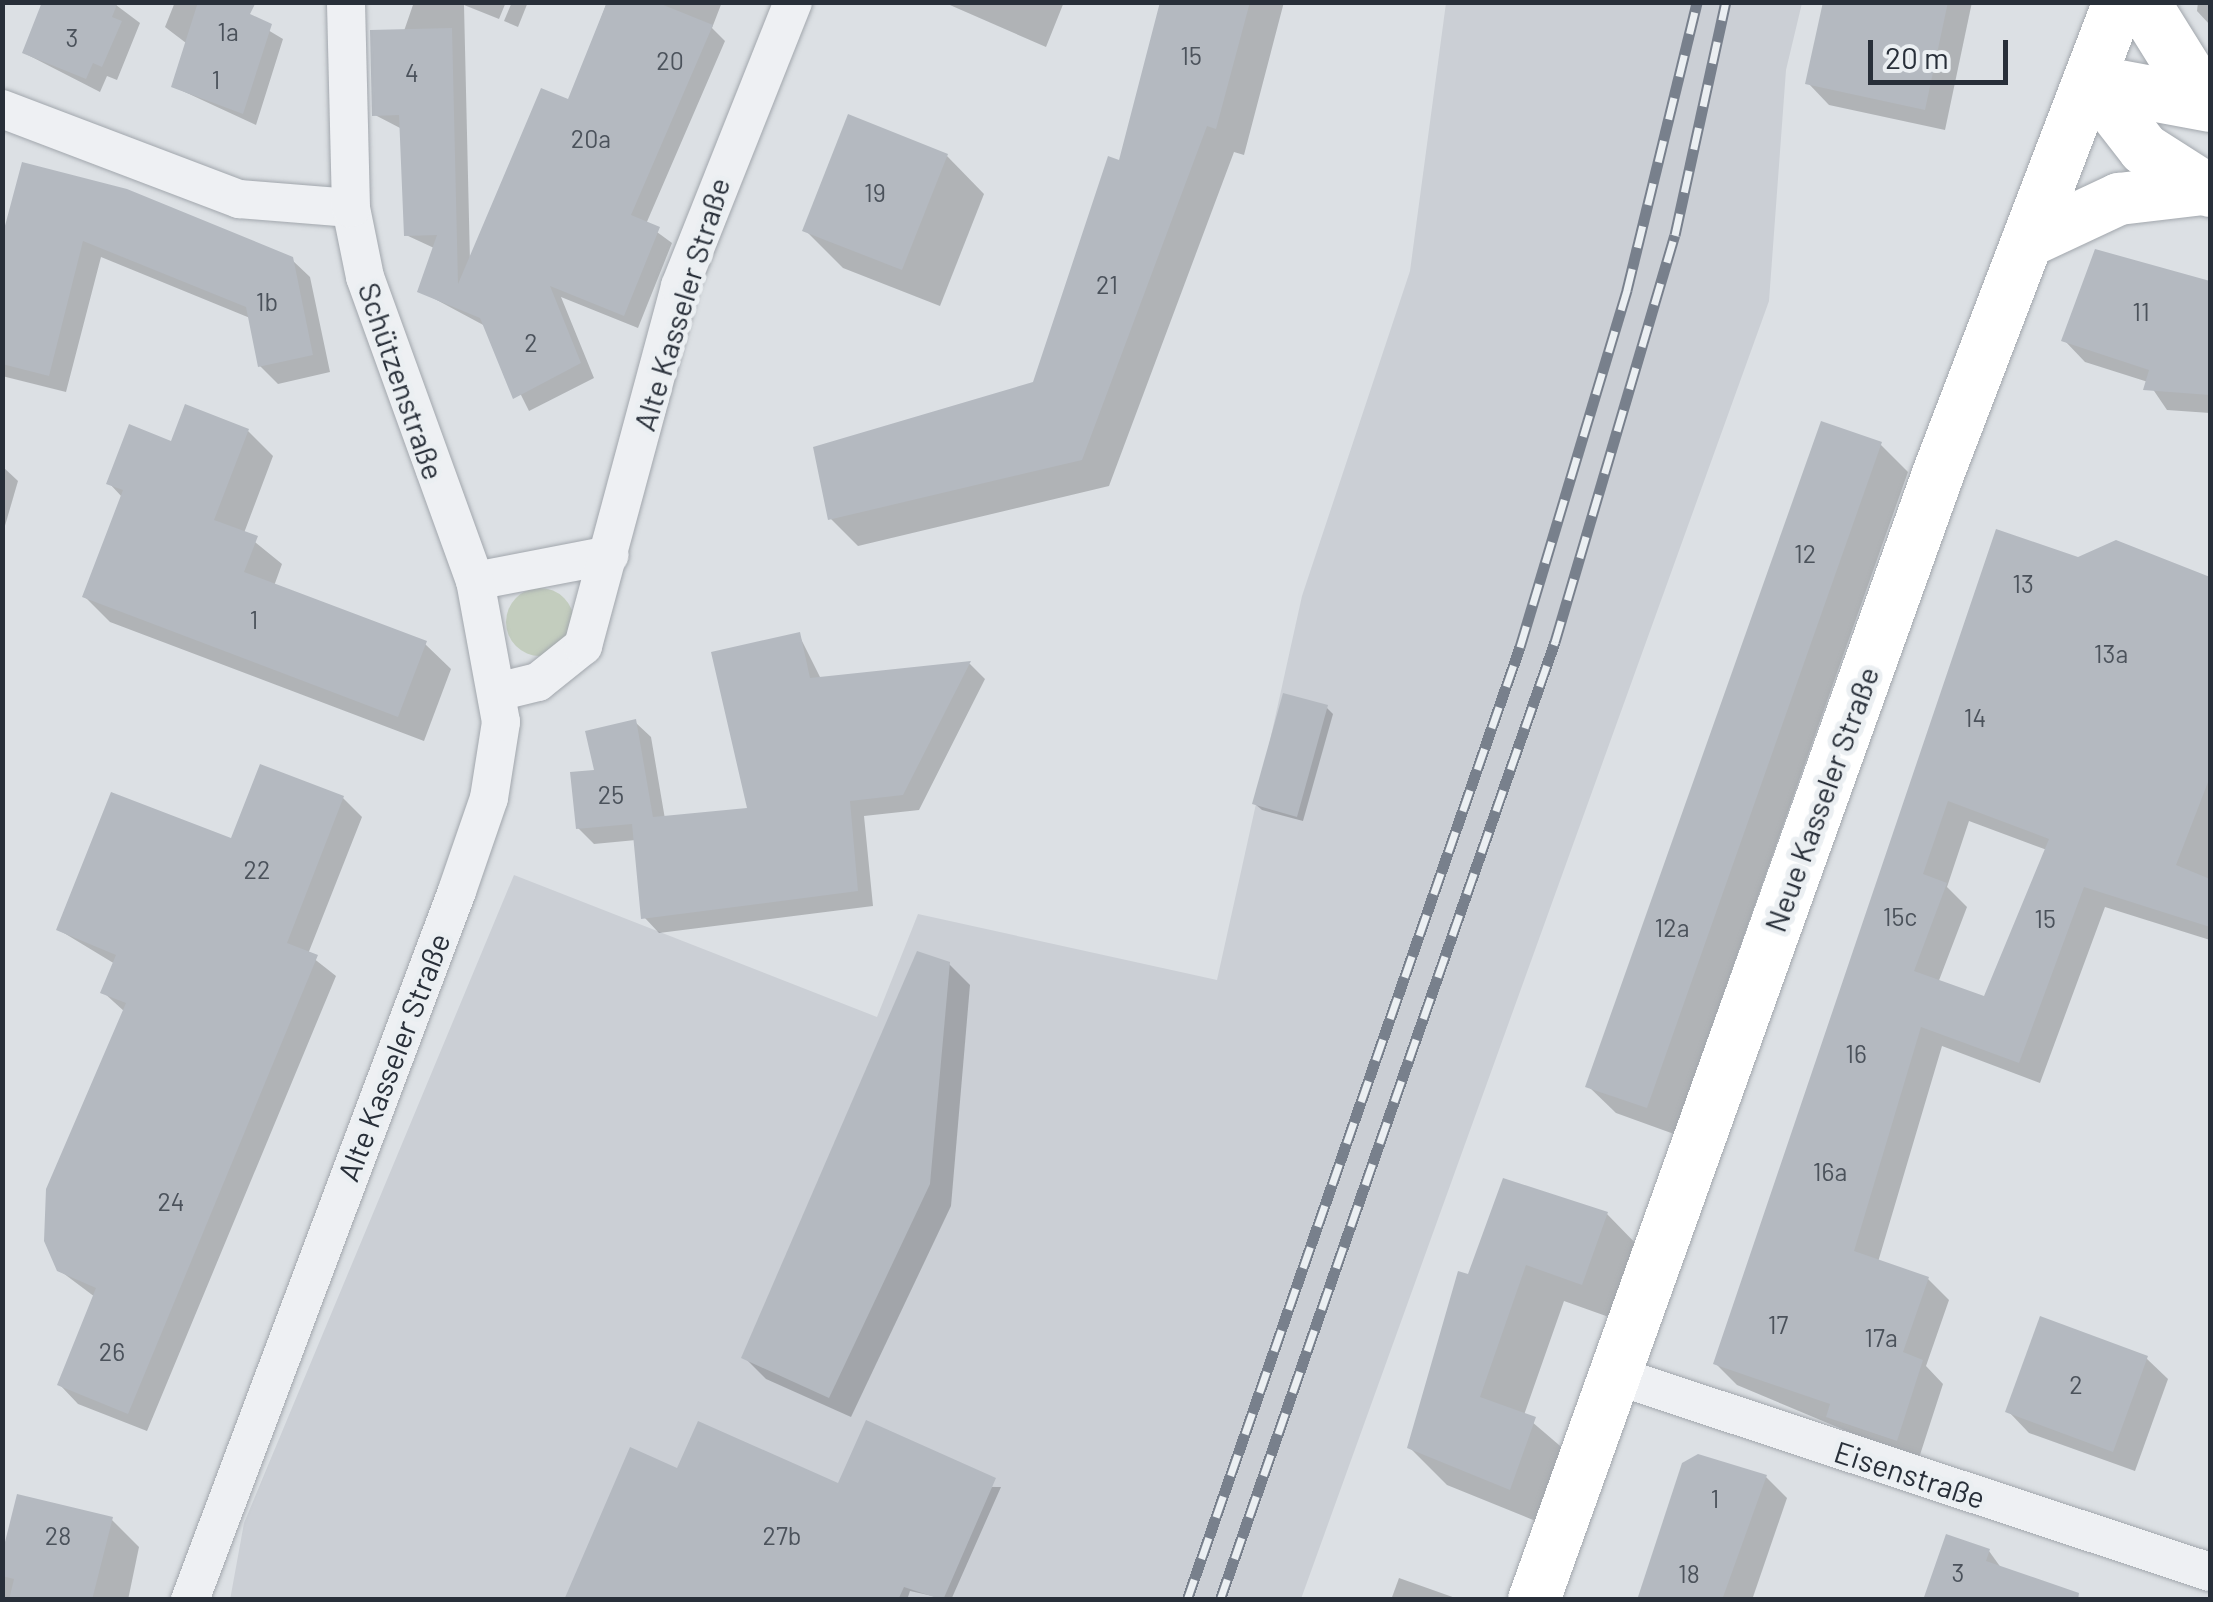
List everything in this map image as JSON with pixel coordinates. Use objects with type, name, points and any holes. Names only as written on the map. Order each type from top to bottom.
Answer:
[{"type":"highway","points":[[2142,2],[2207,101]]},
{"type":"highway","points":[[2092,82],[2207,101]]},
{"type":"main road","name":"Neue Kasseler Straße","points":[[1534,1600],[1611,1374],[2119,2]]},
{"type":"main road","points":[[2092,82],[2144,149],[2207,190]]},
{"type":"main road","points":[[2027,242],[2119,198],[2207,190]]},
{"type":"street","name":"Schützenstraße","points":[[346,2],[351,208],[380,332],[475,581],[497,692]]},
{"type":"street","name":"Alte Kasseler Straße","points":[[190,1600],[490,798],[497,692],[538,682],[583,646],[692,251],[793,2]]},
{"type":"street","points":[[2,109],[239,199],[351,208]]},
{"type":"street","points":[[475,581],[610,555]]},
{"type":"street","name":"Eisenstraße","points":[[1611,1374],[2210,1572]]},
{"type":"shaded area","points":[[1446,3],[1802,3],[1786,70],[1769,301],[1301,1599],[230,1600],[244,1523],[514,875],[877,1017],[918,914],[1217,980],[1302,596],[1410,271]]},
{"type":"green space","points":[[540,588],[564,598],[574,622],[564,646],[540,656],[516,646],[506,622],[516,598]]},
{"type":"building","points":[[42,2],[118,2],[112,17],[122,21],[102,67],[93,63],[86,79],[22,53]]},
{"type":"building","points":[[198,2],[256,2],[250,14],[272,24],[243,114],[171,87]]},
{"type":"building","points":[[607,2],[656,2],[713,25],[631,215],[660,227],[624,316],[550,286],[581,363],[513,399],[480,318],[417,292],[437,235],[404,236],[399,115],[372,116],[370,30],[452,28],[458,284],[541,88],[568,99]]},
{"type":"building","points":[[1160,2],[1250,2],[1216,129],[1207,126],[1082,460],[828,520],[813,447],[1033,382],[1108,156],[1119,160]]},
{"type":"building","points":[[1823,2],[1948,2],[1925,110],[1805,84]]},
{"type":"building","points":[[848,114],[948,154],[902,270],[802,231]]},
{"type":"building","points":[[22,162],[127,189],[293,257],[313,355],[258,367],[246,307],[83,241],[49,376],[2,364],[2,237]]},
{"type":"building","points":[[2095,249],[2210,281],[2210,395],[2143,390],[2149,370],[2061,341]]},
{"type":"building","points":[[185,404],[249,429],[214,520],[258,536],[244,572],[427,641],[398,717],[82,597],[123,490],[106,484],[129,424],[171,441]]},
{"type":"building","points":[[1821,421],[1882,442],[1647,1108],[1585,1087]]},
{"type":"building","points":[[1996,529],[2078,557],[2116,540],[2210,577],[2210,777],[2176,865],[2210,879],[2210,927],[2084,887],[2019,1063],[1921,1027],[1854,1251],[1929,1277],[1903,1352],[1923,1360],[1897,1441],[1826,1417],[1830,1404],[1713,1364]],"holes":[[[1948,801],[2049,839],[1984,996],[1914,971],[1947,883],[1923,874]]]},
{"type":"building","points":[[800,632],[810,678],[971,661],[903,795],[850,801],[858,891],[641,919],[632,824],[576,829],[570,772],[594,770],[585,731],[636,719],[653,817],[747,808],[711,652]]},
{"type":"building","points":[[1283,693],[1328,705],[1297,817],[1252,804]]},
{"type":"building","points":[[260,764],[344,796],[287,943],[318,955],[128,1414],[57,1385],[96,1288],[57,1271],[44,1241],[46,1189],[126,1003],[100,993],[116,955],[56,930],[111,792],[231,838]]},
{"type":"building","points":[[917,951],[950,962],[930,1184],[829,1398],[741,1358]]},
{"type":"building","points":[[1503,1178],[1608,1212],[1582,1285],[1526,1265],[1480,1397],[1536,1417],[1510,1490],[1407,1448],[1458,1271],[1468,1274]]},
{"type":"building","points":[[2040,1316],[2148,1356],[2113,1452],[2005,1412]]},
{"type":"building","points":[[866,1420],[996,1478],[943,1600],[904,1587],[898,1600],[564,1600],[630,1447],[677,1468],[698,1421],[838,1483]]},
{"type":"building","points":[[1698,1454],[1767,1475],[1722,1600],[1637,1600],[1682,1463]]},
{"type":"building","points":[[17,1494],[113,1517],[92,1600],[9,1600],[14,1579],[2,1576],[2,1554]]},
{"type":"building","points":[[1946,1534],[1990,1549],[1986,1561],[2079,1593],[2078,1600],[1923,1600]]},
{"type":"railway","points":[[1187,1600],[1520,647],[1627,290],[1697,2]]},
{"type":"railway","points":[[1220,1600],[1555,642],[1675,235],[1726,2]]}]
